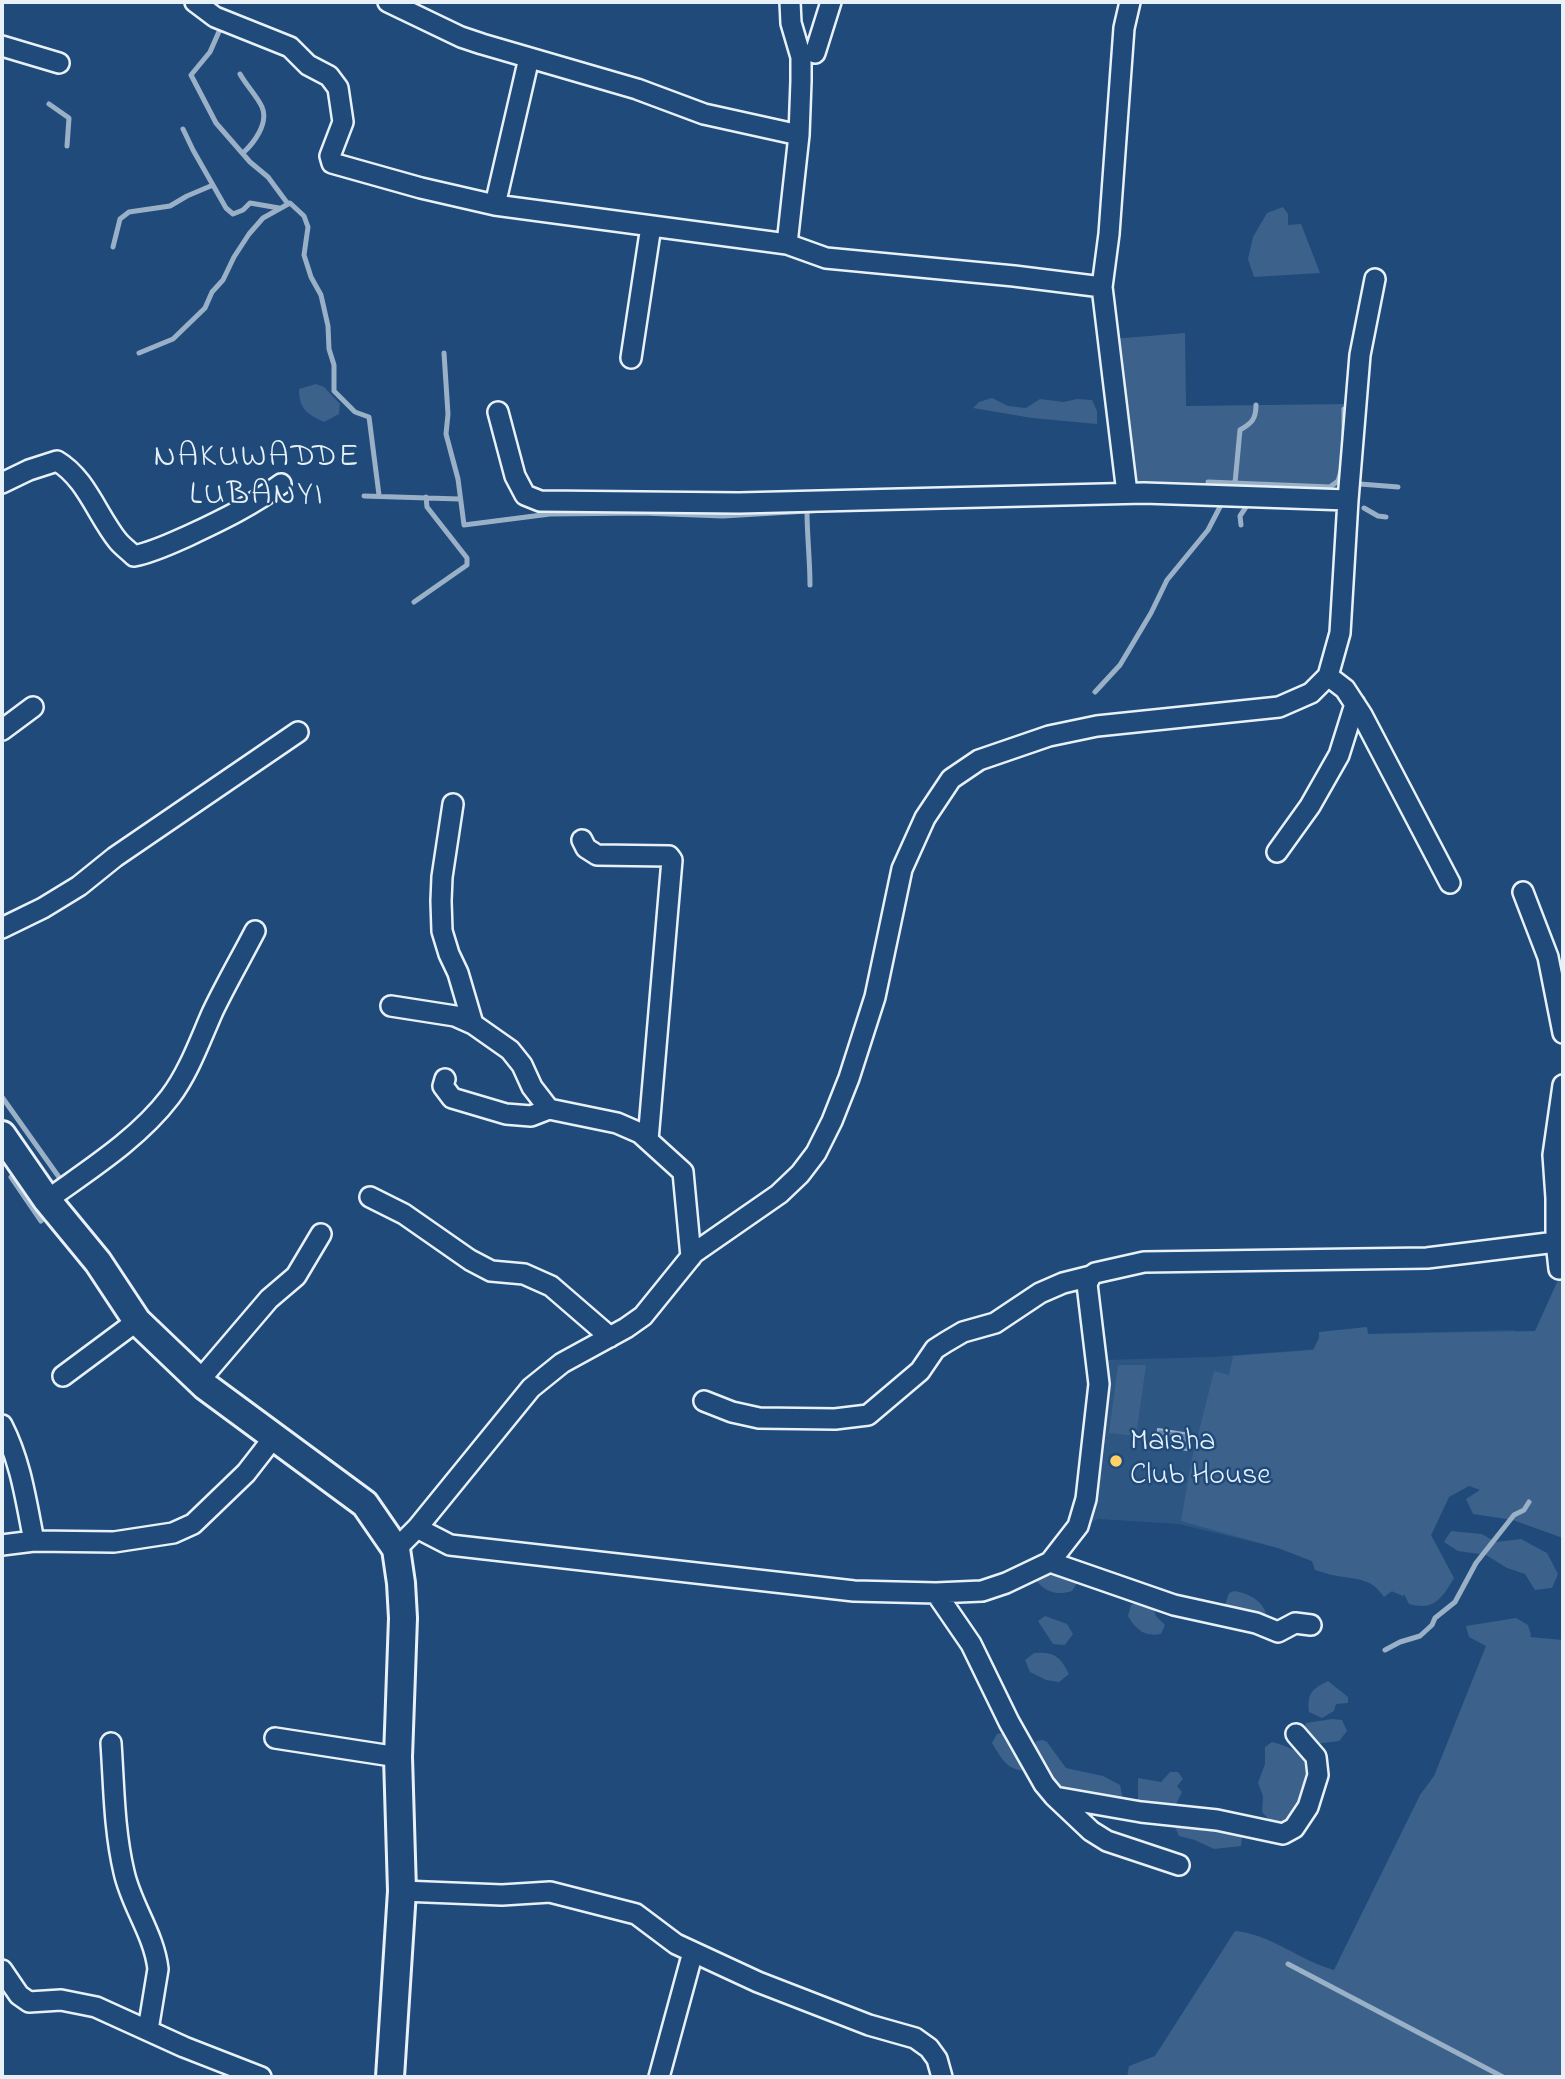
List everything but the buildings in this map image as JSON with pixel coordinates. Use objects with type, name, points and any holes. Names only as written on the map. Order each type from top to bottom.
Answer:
[{"type":"street","points":[[195,2],[221,11],[290,47],[308,65],[329,76],[338,89],[343,122],[330,156],[332,163],[495,205],[787,244],[825,258],[1102,287]]},
{"type":"street","points":[[388,2],[461,37],[637,89],[704,114],[799,135]]},
{"type":"street","points":[[790,2],[791,23],[815,54]]},
{"type":"street","points":[[787,244],[799,135],[815,54],[831,2]]},
{"type":"street","points":[[1127,493],[1102,287],[1109,234],[1124,28],[1130,2]]},
{"type":"street","points":[[2,46],[58,63]]},
{"type":"street","points":[[495,205],[529,58]]},
{"type":"street","points":[[631,358],[651,226]]},
{"type":"street","points":[[396,1549],[417,1528],[531,1388],[562,1363],[643,1316],[699,1249],[779,1194],[800,1174],[816,1153],[849,1078],[875,997],[902,869],[925,818],[951,779],[979,760],[1049,736],[1097,726],[1279,707],[1311,692],[1328,676],[1340,633],[1360,355],[1375,279]]},
{"type":"street","points":[[498,412],[515,476],[525,495],[540,501],[739,503],[1127,493],[1348,500]]},
{"type":"street","points":[[2,483],[29,470],[58,461],[68,467],[118,541],[134,556],[151,553],[211,526],[246,508],[281,484]]},
{"type":"street","points":[[1328,676],[1345,689],[1355,704],[1450,883]]},
{"type":"street","points":[[1277,852],[1310,806],[1339,755],[1355,704]]},
{"type":"street","points":[[2,730],[33,707]]},
{"type":"street","points":[[2,928],[79,886],[115,857],[298,732]]},
{"type":"street","points":[[453,804],[442,877],[442,931],[458,972],[473,1024]]},
{"type":"street","points":[[582,840],[586,848],[597,855],[669,856],[672,860],[648,1140]]},
{"type":"street","points":[[1523,892],[1548,957],[1563,1033]]},
{"type":"street","points":[[47,1200],[148,1123],[170,1097],[183,1077],[215,1008],[256,931]]},
{"type":"street","points":[[391,1006],[455,1016],[473,1024],[510,1050],[549,1109]]},
{"type":"street","points":[[444,1079],[443,1086],[452,1098],[506,1114],[531,1116],[549,1109],[617,1124],[640,1133],[683,1172],[691,1257]]},
{"type":"street","points":[[1559,1269],[1553,1155],[1563,1085]]},
{"type":"street","points":[[2,1135],[47,1200],[98,1262],[137,1321],[198,1381],[365,1504],[396,1549],[403,1618],[398,1757],[402,1891],[390,2077]]},
{"type":"street","points":[[370,1197],[404,1214],[470,1260],[491,1271],[524,1274],[551,1286],[610,1337]]},
{"type":"street","points":[[198,1381],[269,1299],[296,1276],[321,1234]]},
{"type":"street","points":[[704,1401],[732,1412],[759,1418],[835,1419],[868,1415],[920,1371],[935,1349],[963,1332],[995,1323],[1040,1293],[1063,1283],[1091,1276],[1099,1271],[1144,1262],[1427,1258],[1556,1242]]},
{"type":"street","points":[[417,1528],[450,1545],[854,1591],[936,1593],[991,1589],[1050,1562],[1078,1526],[1090,1474],[1100,1384],[1087,1284],[1091,1276]]},
{"type":"street","points":[[63,1376],[137,1321]]},
{"type":"street","points":[[2,1425],[20,1471],[34,1541]]},
{"type":"street","points":[[2,1545],[34,1541],[114,1542],[173,1533],[194,1524],[247,1473],[274,1437]]},
{"type":"street","points":[[1050,1562],[1174,1605],[1256,1623],[1278,1632],[1295,1623],[1311,1626]]},
{"type":"street","points":[[936,1593],[971,1644],[1009,1722],[1044,1784],[1054,1796],[1091,1831],[1107,1841],[1179,1865]]},
{"type":"street","points":[[1054,1796],[1141,1812],[1217,1820],[1283,1834],[1294,1828],[1308,1807],[1318,1775],[1316,1757],[1296,1734]]},
{"type":"street","points":[[275,1738],[398,1757]]},
{"type":"street","points":[[111,1743],[116,1824],[124,1872],[131,1898],[157,1959],[158,1969],[148,2030]]},
{"type":"street","points":[[402,1891],[502,1895],[550,1892],[636,1914],[676,1944],[758,1982],[869,2025],[915,2038],[929,2048],[937,2059],[942,2077]]},
{"type":"street","points":[[659,2077],[693,1952]]},
{"type":"street","points":[[2,1970],[19,1995],[29,2002],[61,2000],[96,2007],[184,2047],[261,2077]]},
{"type":"shaded area","points":[[1283,207],[1288,214],[1288,225],[1301,224],[1320,273],[1254,277],[1248,259],[1253,237],[1267,213]]},
{"type":"shaded area","points":[[1185,333],[1186,406],[1347,404],[1341,482],[1333,490],[1132,484],[1112,339]]},
{"type":"shaded area","points":[[316,384],[324,387],[340,404],[339,414],[324,422],[302,406],[299,389]]},
{"type":"shaded area","points":[[992,398],[1008,406],[1026,408],[1040,399],[1064,402],[1092,400],[1097,411],[1097,424],[1032,418],[973,408],[979,402]]},
{"type":"shaded area","points":[[1563,1269],[1563,1536],[1513,1520],[1473,1514],[1466,1499],[1480,1490],[1469,1486],[1449,1497],[1431,1535],[1454,1578],[1437,1601],[1418,1606],[1409,1604],[1404,1594],[1403,1596],[1392,1591],[1384,1597],[1374,1586],[1364,1581],[1315,1570],[1312,1561],[1278,1548],[1181,1521],[1191,1463],[1214,1371],[1229,1375],[1233,1356],[1313,1350],[1319,1332],[1367,1327],[1368,1334],[1535,1331]]},
{"type":"shaded area","points":[[1515,1330],[1456,1482],[1403,1596],[1278,1548],[1179,1524],[1099,1519],[1082,1525],[1102,1360],[1212,1357],[1321,1349],[1319,1332],[1367,1334]]},
{"type":"shaded area","points":[[1118,1365],[1146,1365],[1136,1436],[1109,1433]]},
{"type":"shaded area","points":[[1158,1429],[1190,1434],[1187,1450],[1156,1445]]},
{"type":"shaded area","points":[[1451,1531],[1482,1534],[1495,1542],[1521,1539],[1547,1553],[1558,1574],[1552,1588],[1535,1590],[1525,1574],[1507,1568],[1486,1555],[1458,1551],[1444,1542]]},
{"type":"shaded area","points":[[1033,1558],[1051,1564],[1067,1574],[1077,1583],[1072,1591],[1057,1593],[1040,1585],[1027,1566]]},
{"type":"shaded area","points":[[1234,1591],[1246,1594],[1261,1604],[1267,1620],[1238,1616],[1225,1605],[1229,1593]]},
{"type":"shaded area","points":[[1138,1601],[1153,1608],[1156,1616],[1165,1625],[1161,1634],[1146,1633],[1131,1621],[1128,1616],[1131,1605]]},
{"type":"shaded area","points":[[1045,1616],[1067,1624],[1073,1634],[1065,1645],[1053,1644],[1038,1621]]},
{"type":"shaded area","points":[[1516,1618],[1528,1625],[1530,1637],[1563,1640],[1563,2077],[1127,2077],[1129,2066],[1155,2056],[1235,1931],[1261,1937],[1334,1970],[1420,1795],[1434,1776],[1486,1646],[1469,1637],[1466,1626]]},
{"type":"shaded area","points":[[1034,1653],[1056,1656],[1069,1674],[1059,1682],[1046,1680],[1030,1672],[1025,1660]]},
{"type":"shaded area","points":[[1328,1681],[1348,1697],[1348,1703],[1336,1704],[1334,1711],[1322,1718],[1309,1712],[1309,1700],[1314,1689]]},
{"type":"shaded area","points":[[1342,1720],[1347,1731],[1339,1741],[1315,1744],[1303,1733],[1306,1723]]},
{"type":"shaded area","points":[[997,1734],[1010,1734],[1032,1771],[1017,1770],[1007,1764],[1000,1755],[992,1743]]},
{"type":"shaded area","points":[[1043,1740],[1066,1768],[1103,1776],[1120,1785],[1123,1799],[1116,1803],[1059,1790],[1034,1755],[1036,1741]]},
{"type":"shaded area","points":[[1272,1742],[1301,1756],[1321,1781],[1300,1830],[1274,1825],[1262,1812],[1263,1796],[1258,1783],[1265,1764],[1265,1747]]},
{"type":"shaded area","points":[[1170,1772],[1178,1772],[1183,1779],[1177,1786],[1182,1792],[1167,1822],[1138,1804],[1138,1778],[1161,1782]]},
{"type":"shaded area","points":[[1174,1825],[1219,1826],[1242,1837],[1241,1846],[1214,1849],[1179,1836]]},
{"type":"waterway","points":[[221,27],[210,52],[191,75],[216,123],[250,162],[268,177],[288,204]]},
{"type":"waterway","points":[[240,74],[264,113],[259,132],[243,153]]},
{"type":"waterway","points":[[49,104],[69,118],[67,146]]},
{"type":"waterway","points":[[183,129],[226,208],[233,214],[250,203],[279,208]]},
{"type":"waterway","points":[[113,247],[120,219],[129,212],[170,206],[213,185]]},
{"type":"waterway","points":[[139,353],[173,339],[205,308],[212,292],[223,280],[249,234],[263,218],[290,203],[304,216],[308,227],[304,255],[311,277],[321,295],[328,326],[329,349],[334,365],[334,391],[355,412],[369,417],[379,495]]},
{"type":"waterway","points":[[444,353],[448,414],[446,434],[458,479],[464,525],[550,514],[723,516],[825,510]]},
{"type":"waterway","points":[[1235,483],[1240,430],[1252,420],[1256,405]]},
{"type":"waterway","points":[[1344,409],[1344,441]]},
{"type":"waterway","points":[[1208,482],[1330,487],[1338,481],[1342,468]]},
{"type":"waterway","points":[[1360,484],[1398,487]]},
{"type":"waterway","points":[[364,496],[459,499]]},
{"type":"waterway","points":[[414,602],[467,565],[467,558],[427,507],[426,497]]},
{"type":"waterway","points":[[1095,692],[1120,665],[1167,580],[1208,530],[1222,503]]},
{"type":"waterway","points":[[1241,525],[1240,516],[1248,504]]},
{"type":"waterway","points":[[1364,508],[1378,516],[1386,517]]},
{"type":"waterway","points":[[807,511],[810,585]]},
{"type":"waterway","points":[[2,1097],[61,1180]]},
{"type":"waterway","points":[[11,1177],[41,1221]]},
{"type":"waterway","points":[[1385,1650],[1420,1636],[1432,1625],[1435,1618],[1455,1602],[1476,1563],[1514,1515],[1524,1510],[1529,1502]]},
{"type":"waterway","points":[[1288,1964],[1503,2077]]},
{"type":"place","name":"Maisha Club House","points":[[1116,1461]]},
{"type":"district","name":"NAKUWADDE LUBANYI","points":[[257,479]]}]
